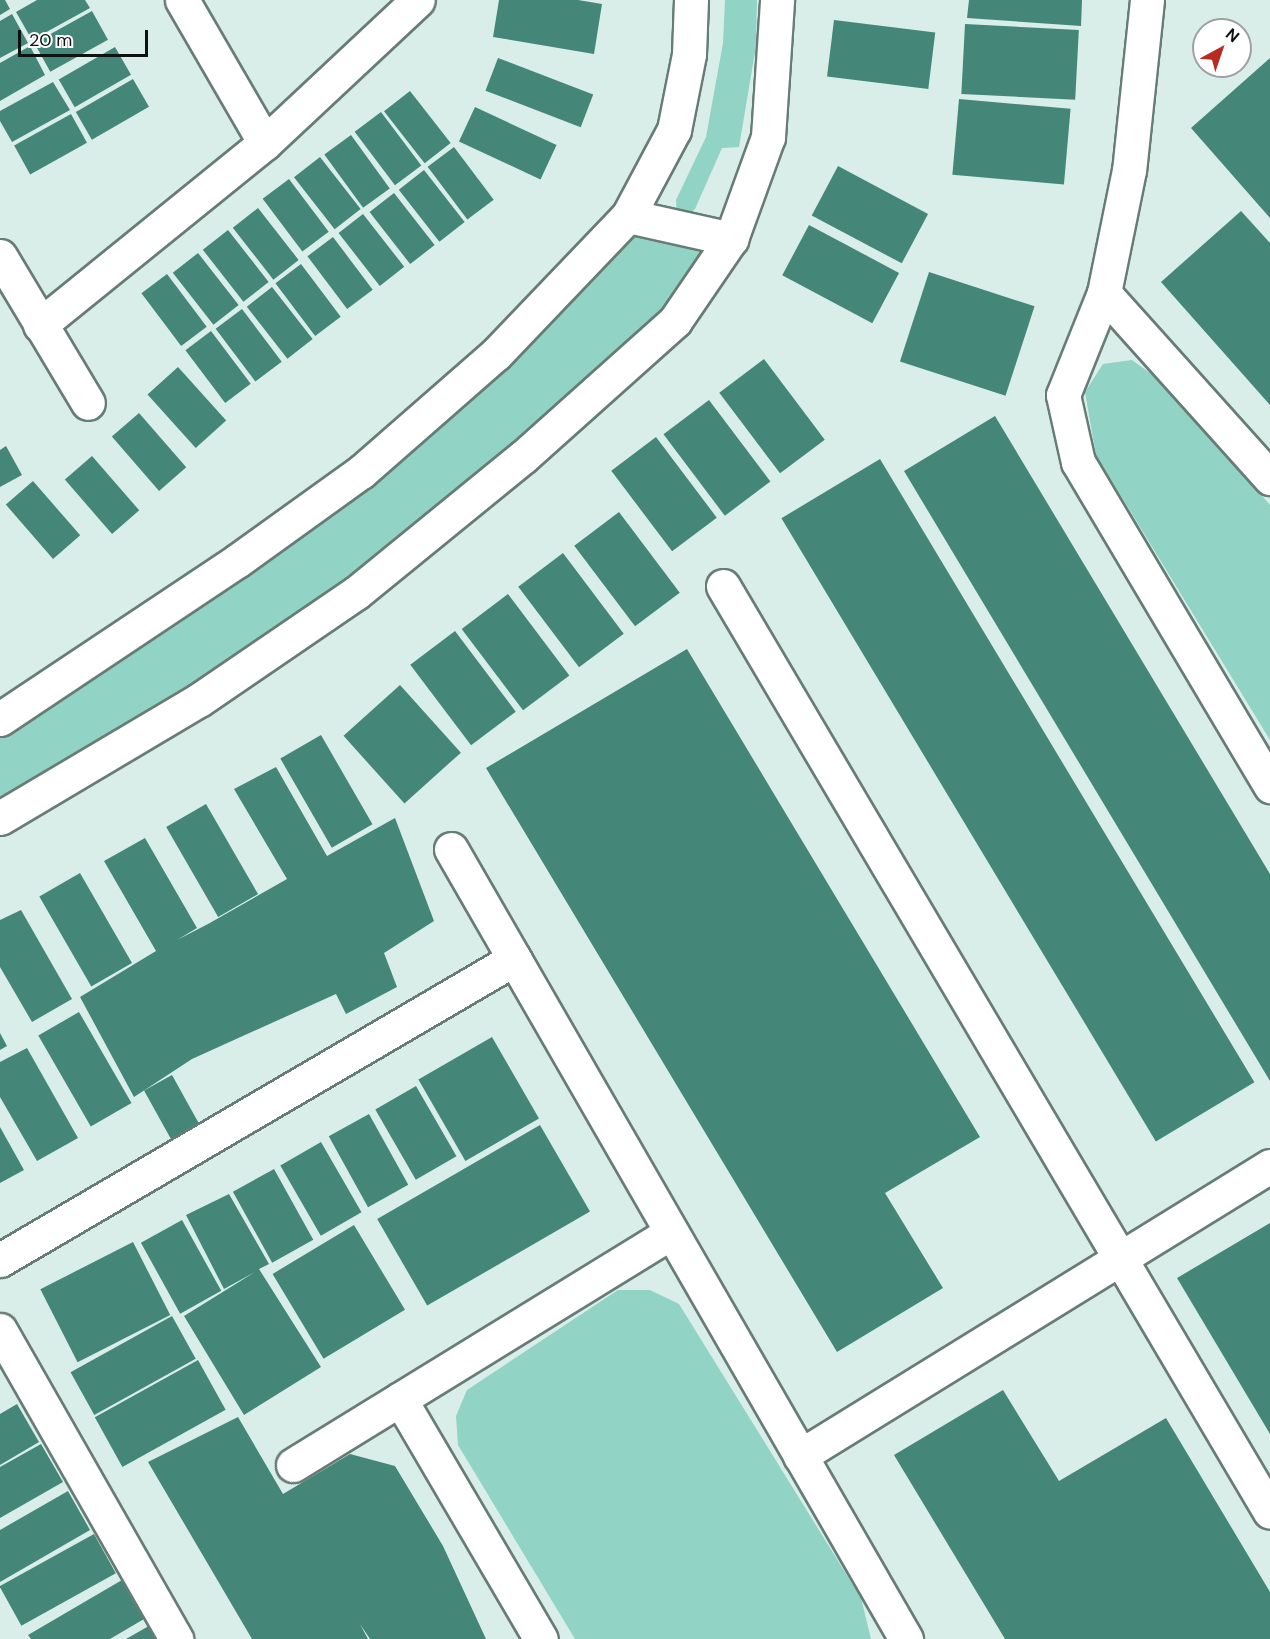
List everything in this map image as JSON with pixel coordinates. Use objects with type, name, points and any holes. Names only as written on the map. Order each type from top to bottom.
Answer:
[{"type":"street","points":[[182,0],[265,143]]},
{"type":"street","points":[[40,325],[265,143],[418,0]]},
{"type":"street","points":[[0,719],[237,561],[361,472],[496,354],[628,216],[674,130],[689,54],[691,0]]},
{"type":"street","points":[[0,818],[199,700],[356,593],[522,457],[675,321],[730,239],[768,137],[777,0]]},
{"type":"street","points":[[1147,0],[1129,170],[1104,293],[1063,394],[1078,462],[1270,786]]},
{"type":"street","points":[[628,216],[730,239]]},
{"type":"street","points":[[0,256],[88,404]]},
{"type":"street","points":[[1104,293],[1270,478]]},
{"type":"street","points":[[723,586],[1270,1512]]},
{"type":"street","points":[[450,849],[906,1639]]},
{"type":"street","points":[[0,1260],[514,959]]},
{"type":"street","points":[[800,1456],[1270,1166]]},
{"type":"street","points":[[293,1465],[671,1232]]},
{"type":"street","points":[[0,1330],[176,1639]]},
{"type":"street","points":[[400,1399],[541,1639]]},
{"type":"green space","points":[[725,0],[757,0],[756,46],[739,147],[722,148],[695,209],[685,218],[677,217],[676,200],[706,137],[723,43]]},
{"type":"green space","points":[[628,216],[731,239],[675,321],[474,497],[0,818],[0,719],[361,472]]},
{"type":"green space","points":[[1132,360],[1164,383],[1270,505],[1270,740],[1096,455],[1085,392],[1103,364]]},
{"type":"green space","points":[[618,1290],[650,1290],[679,1304],[861,1598],[871,1639],[575,1639],[458,1445],[456,1416],[467,1390]]},
{"type":"building","points":[[0,0],[5,0],[10,9],[0,15]]},
{"type":"building","points":[[37,0],[85,0],[90,8],[32,40],[16,12]]},
{"type":"building","points":[[499,0],[578,0],[602,4],[594,54],[493,37]]},
{"type":"building","points":[[969,0],[1082,0],[1081,26],[967,18]]},
{"type":"building","points":[[92,11],[108,40],[50,72],[34,43]]},
{"type":"building","points":[[12,14],[28,43],[0,58],[0,21]]},
{"type":"building","points":[[834,20],[935,32],[928,89],[827,77]]},
{"type":"building","points":[[965,24],[1079,30],[1075,100],[961,94]]},
{"type":"building","points":[[30,46],[45,75],[0,101],[0,63]]},
{"type":"building","points":[[115,47],[131,75],[75,107],[59,80]]},
{"type":"building","points":[[498,58],[593,95],[581,127],[485,91]]},
{"type":"building","points":[[1270,58],[1270,218],[1191,128],[1247,78],[1252,78],[1252,74]]},
{"type":"building","points":[[133,79],[149,107],[92,140],[76,112]]},
{"type":"building","points":[[53,82],[70,110],[12,142],[0,121],[0,111]]},
{"type":"building","points":[[410,91],[451,143],[425,163],[384,111]]},
{"type":"building","points":[[959,99],[1071,109],[1064,184],[952,175]]},
{"type":"building","points":[[475,107],[557,145],[541,179],[459,141]]},
{"type":"building","points":[[381,112],[421,166],[395,185],[355,132]]},
{"type":"building","points":[[71,114],[87,143],[30,174],[14,146]]},
{"type":"building","points":[[351,135],[390,188],[363,208],[324,154]]},
{"type":"building","points":[[454,147],[494,200],[467,220],[428,167]]},
{"type":"building","points":[[320,157],[361,209],[335,229],[294,177]]},
{"type":"building","points":[[838,166],[928,214],[902,263],[812,215]]},
{"type":"building","points":[[424,170],[465,222],[439,242],[399,190]]},
{"type":"building","points":[[289,179],[329,232],[302,252],[263,199]]},
{"type":"building","points":[[394,193],[435,245],[410,264],[370,212]]},
{"type":"building","points":[[258,208],[299,260],[273,280],[233,228]]},
{"type":"building","points":[[1241,211],[1270,243],[1270,405],[1161,282]]},
{"type":"building","points":[[363,214],[404,267],[380,286],[339,233]]},
{"type":"building","points":[[809,225],[899,273],[872,323],[782,275]]},
{"type":"building","points":[[228,230],[269,282],[243,302],[203,250]]},
{"type":"building","points":[[333,237],[373,290],[347,309],[307,256]]},
{"type":"building","points":[[198,253],[239,305],[213,325],[173,273]]},
{"type":"building","points":[[301,264],[341,317],[315,336],[275,283]]},
{"type":"building","points":[[929,272],[1035,306],[1006,396],[900,361]]},
{"type":"building","points":[[167,274],[207,327],[181,346],[141,293]]},
{"type":"building","points":[[272,287],[313,339],[287,359],[247,307]]},
{"type":"building","points":[[242,309],[282,362],[255,382],[216,329]]},
{"type":"building","points":[[211,331],[251,384],[225,403],[185,350]]},
{"type":"building","points":[[764,359],[825,440],[780,473],[719,393]]},
{"type":"building","points":[[178,367],[226,421],[196,448],[148,394]]},
{"type":"building","points":[[709,400],[770,481],[725,516],[663,434]]},
{"type":"building","points":[[139,413],[186,467],[159,491],[112,437]]},
{"type":"building","points":[[995,416],[1270,874],[1270,1081],[904,471]]},
{"type":"building","points":[[656,437],[717,518],[672,551],[611,471]]},
{"type":"building","points":[[6,446],[22,475],[0,487],[0,450]]},
{"type":"building","points":[[92,456],[139,510],[112,534],[65,480]]},
{"type":"building","points":[[880,459],[1254,1082],[1156,1141],[781,518]]},
{"type":"building","points":[[33,481],[80,535],[53,559],[6,505]]},
{"type":"building","points":[[619,512],[680,593],[635,626],[574,546]]},
{"type":"building","points":[[563,553],[624,634],[579,667],[518,587]]},
{"type":"building","points":[[508,594],[569,675],[523,710],[462,629]]},
{"type":"building","points":[[455,631],[516,712],[471,745],[410,665]]},
{"type":"building","points":[[687,649],[980,1137],[885,1193],[943,1288],[837,1352],[486,768]]},
{"type":"building","points":[[400,685],[461,753],[404,803],[344,736]]},
{"type":"building","points":[[321,735],[373,824],[332,848],[280,759]]},
{"type":"building","points":[[276,767],[327,856],[395,818],[434,921],[384,953],[397,987],[346,1014],[336,994],[192,1059],[134,1097],[80,997],[156,951],[104,861],[145,838],[197,928],[177,940],[208,924],[287,879],[234,789]]},
{"type":"building","points":[[206,804],[258,894],[218,917],[166,827]]},
{"type":"building","points":[[80,873],[132,963],[91,987],[39,896]]},
{"type":"building","points":[[21,910],[72,999],[32,1022],[0,967],[0,920]]},
{"type":"building","points":[[79,1012],[132,1103],[91,1126],[38,1036]]},
{"type":"building","points":[[0,1033],[7,1046],[0,1050]]},
{"type":"building","points":[[492,1037],[539,1118],[465,1161],[418,1080]]},
{"type":"building","points":[[27,1048],[78,1138],[37,1161],[0,1097],[0,1062]]},
{"type":"building","points":[[172,1075],[204,1132],[176,1147],[144,1091]]},
{"type":"building","points":[[416,1086],[456,1156],[416,1180],[375,1110]]},
{"type":"building","points":[[369,1114],[408,1185],[368,1207],[329,1136]]},
{"type":"building","points":[[540,1125],[590,1212],[427,1306],[377,1219]]},
{"type":"building","points":[[0,1127],[24,1170],[0,1183]]},
{"type":"building","points":[[321,1142],[362,1212],[321,1236],[280,1166]]},
{"type":"building","points":[[274,1169],[313,1240],[272,1263],[233,1192]]},
{"type":"building","points":[[229,1194],[269,1264],[259,1269],[321,1367],[244,1415],[184,1316],[255,1272],[224,1289],[186,1215]]},
{"type":"building","points":[[182,1220],[221,1291],[180,1314],[141,1243]]},
{"type":"building","points":[[1270,1223],[1270,1434],[1177,1278]]},
{"type":"building","points":[[354,1225],[405,1310],[324,1359],[273,1274]]},
{"type":"building","points":[[133,1242],[170,1315],[78,1362],[40,1289]]},
{"type":"building","points":[[172,1316],[196,1359],[94,1415],[71,1372]]},
{"type":"building","points":[[198,1360],[226,1410],[122,1467],[95,1417]]},
{"type":"building","points":[[1003,1390],[1059,1481],[1166,1418],[1270,1592],[1270,1639],[1005,1639],[894,1455]]},
{"type":"building","points":[[17,1404],[39,1442],[0,1465],[0,1414]]},
{"type":"building","points":[[238,1417],[283,1494],[350,1454],[395,1466],[443,1546],[486,1639],[370,1639],[360,1624],[368,1639],[252,1639],[148,1462]]},
{"type":"building","points":[[41,1444],[63,1482],[0,1518],[0,1467]]},
{"type":"building","points":[[68,1491],[90,1530],[0,1582],[0,1530]]},
{"type":"building","points":[[94,1534],[116,1573],[21,1626],[0,1586]]},
{"type":"building","points":[[122,1580],[144,1619],[110,1639],[31,1639],[28,1635]]},
{"type":"building","points":[[154,1623],[164,1639],[126,1639]]}]
